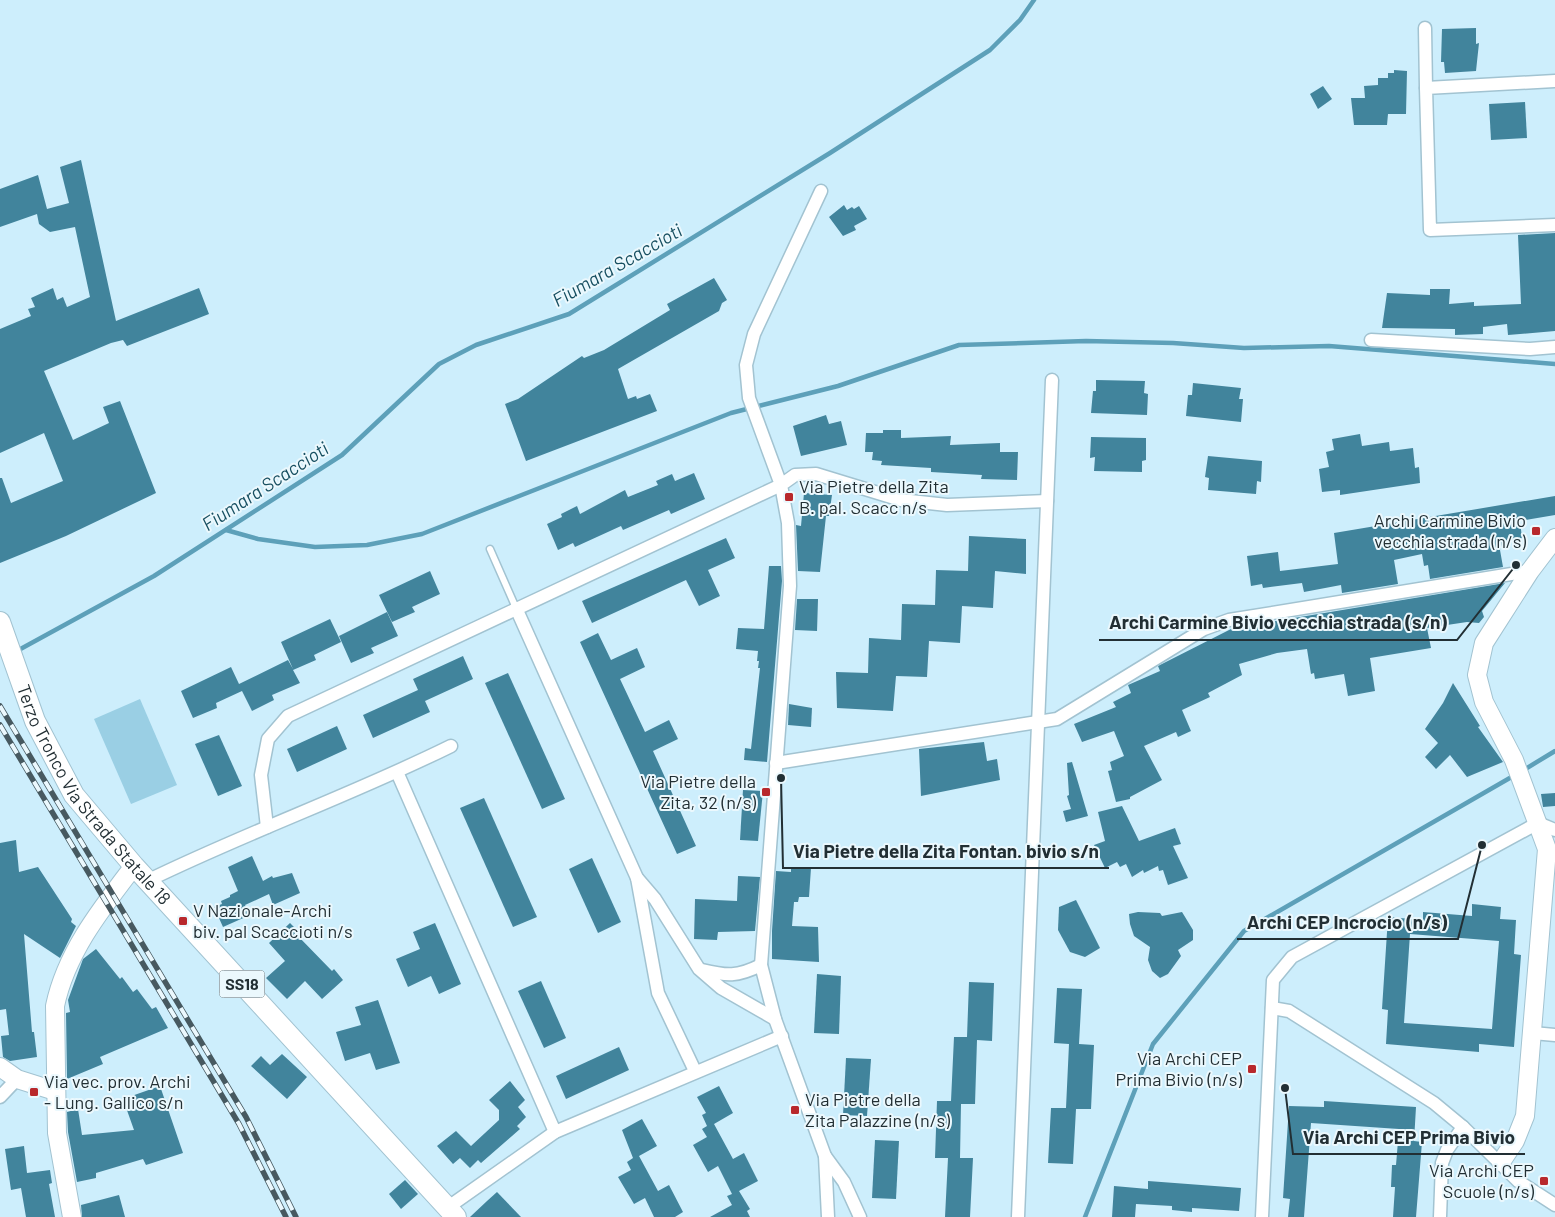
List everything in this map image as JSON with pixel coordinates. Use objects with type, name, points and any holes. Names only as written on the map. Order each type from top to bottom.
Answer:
[{"type":"main road","name":"Terzo Tronco Via Strada Statale 18","points":[[0,622],[44,739],[74,795],[147,881],[452,1212]]},
{"type":"street","points":[[1425,28],[1430,230],[1555,225]]},
{"type":"street","points":[[1426,88],[1555,81]]},
{"type":"street","points":[[821,190],[754,334],[746,365],[749,398],[781,485],[788,523],[790,586],[762,966],[775,1019],[825,1156],[844,1182],[860,1217]]},
{"type":"street","points":[[1371,340],[1530,349],[1555,347]]},
{"type":"street","points":[[1018,1217],[1040,723],[1052,380]]},
{"type":"street","points":[[267,827],[261,775],[268,739],[288,716],[781,485],[795,476],[816,474],[901,500],[947,505],[1047,501]]},
{"type":"street","points":[[1501,1162],[1515,1141],[1526,1116],[1547,849],[1514,760],[1484,702],[1477,675],[1484,643],[1530,571],[1555,538]]},
{"type":"street","points":[[776,763],[1057,719],[1204,628],[1229,620],[1530,571]]},
{"type":"street","points":[[516,608],[637,878],[658,994],[694,1071]]},
{"type":"street","points":[[147,881],[267,827],[397,772],[451,746]]},
{"type":"street","points":[[397,772],[554,1132]]},
{"type":"street","points":[[1538,823],[1555,830]]},
{"type":"street","points":[[1262,1217],[1273,980],[1292,957],[1538,823]]},
{"type":"street","points":[[72,1217],[57,1133],[55,1006],[59,986],[67,966],[101,909],[134,866]]},
{"type":"street","points":[[637,878],[655,899],[699,969],[721,988],[775,1019]]},
{"type":"street","points":[[699,969],[726,976],[745,974],[762,966]]},
{"type":"street","points":[[1272,1008],[1289,1011],[1434,1103],[1501,1162],[1518,1181],[1555,1205]]},
{"type":"street","points":[[1534,1033],[1555,1035]]},
{"type":"street","points":[[452,1212],[554,1132],[694,1071],[782,1036]]},
{"type":"street","points":[[0,1066],[17,1079],[55,1091]]},
{"type":"street","points":[[0,1096],[17,1079]]},
{"type":"street","points":[[1440,1217],[1442,1163],[1447,1150],[1463,1128]]},
{"type":"street","points":[[825,1156],[828,1217]]},
{"type":"lane","points":[[490,549],[516,608]]},
{"type":"shaded area","points":[[140,699],[177,785],[131,804],[94,719]]},
{"type":"building","points":[[1476,28],[1476,44],[1479,43],[1476,71],[1445,73],[1444,62],[1441,62],[1442,29]]},
{"type":"building","points":[[1394,70],[1407,71],[1406,114],[1388,114],[1387,125],[1354,125],[1351,98],[1365,98],[1364,86],[1378,85],[1378,78],[1388,78],[1388,73],[1394,73]]},
{"type":"building","points":[[1323,86],[1332,99],[1318,109],[1310,94]]},
{"type":"building","points":[[1525,102],[1527,138],[1491,140],[1489,104]]},
{"type":"building","points":[[81,160],[116,321],[199,288],[209,314],[127,346],[123,340],[111,343],[44,371],[73,440],[109,423],[103,407],[120,401],[156,493],[66,536],[0,563],[0,478],[2,478],[11,503],[63,481],[44,433],[0,453],[0,329],[31,316],[28,309],[35,307],[31,298],[53,288],[57,300],[63,297],[67,307],[90,297],[75,227],[50,232],[39,224],[37,214],[0,227],[0,189],[38,175],[47,209],[69,203],[60,167]]},
{"type":"building","points":[[844,205],[847,210],[859,206],[867,219],[854,226],[856,230],[843,236],[829,217]]},
{"type":"building","points":[[1555,233],[1555,331],[1508,335],[1507,324],[1483,327],[1483,334],[1455,335],[1455,329],[1382,328],[1387,293],[1430,295],[1430,289],[1450,289],[1449,304],[1474,302],[1474,306],[1521,304],[1518,235]]},
{"type":"building","points":[[714,278],[727,300],[722,303],[719,311],[618,369],[628,399],[636,396],[637,399],[650,394],[657,411],[526,461],[505,404],[518,399],[582,356],[584,358],[604,350],[670,310],[667,304]]},
{"type":"building","points":[[1096,380],[1145,381],[1144,393],[1148,394],[1147,415],[1091,413],[1093,391],[1096,391]]},
{"type":"building","points":[[1193,383],[1241,388],[1239,399],[1243,399],[1241,422],[1186,416],[1188,395],[1192,395]]},
{"type":"building","points":[[826,415],[829,424],[841,421],[847,445],[801,456],[793,426]]},
{"type":"building","points":[[883,430],[901,430],[901,438],[951,436],[950,445],[1000,443],[1000,452],[1018,452],[1017,480],[981,479],[982,475],[931,472],[931,468],[881,465],[882,461],[872,460],[873,452],[865,452],[866,433],[883,433]]},
{"type":"building","points":[[1360,434],[1362,446],[1389,442],[1390,451],[1413,448],[1415,468],[1419,467],[1420,483],[1340,495],[1340,490],[1322,492],[1319,469],[1329,467],[1326,452],[1334,450],[1332,439]]},
{"type":"building","points":[[1091,437],[1146,438],[1146,460],[1142,461],[1142,472],[1094,471],[1095,457],[1090,458]]},
{"type":"building","points":[[1208,456],[1262,461],[1261,482],[1257,481],[1256,494],[1208,490],[1209,478],[1205,477]]},
{"type":"building","points":[[694,473],[705,499],[671,514],[669,510],[623,530],[621,526],[575,547],[573,543],[558,550],[547,524],[562,517],[561,514],[577,506],[580,514],[625,490],[628,497],[658,485],[656,481],[672,474],[675,481]]},
{"type":"building","points":[[804,493],[832,495],[829,516],[826,516],[820,572],[798,571],[796,525],[801,526]]},
{"type":"building","points":[[1555,496],[1555,515],[1520,521],[1522,538],[1503,541],[1500,550],[1503,567],[1430,579],[1428,565],[1424,566],[1422,554],[1394,560],[1398,584],[1342,593],[1341,585],[1304,592],[1302,583],[1263,588],[1262,584],[1251,586],[1247,556],[1278,552],[1280,571],[1338,564],[1334,533]]},
{"type":"building","points":[[969,536],[1026,539],[1026,574],[995,571],[993,608],[962,606],[960,643],[929,641],[927,677],[896,676],[893,711],[837,708],[836,672],[868,673],[869,638],[901,640],[902,604],[935,605],[936,570],[968,571]]},
{"type":"building","points":[[726,538],[735,558],[708,570],[720,596],[699,606],[686,580],[592,623],[582,601]]},
{"type":"building","points":[[769,566],[781,566],[782,581],[767,762],[744,760],[745,748],[751,749],[760,668],[758,668],[759,661],[757,661],[758,651],[736,649],[738,628],[764,629]]},
{"type":"building","points":[[430,571],[440,594],[412,607],[415,612],[392,622],[379,595]]},
{"type":"building","points":[[1505,583],[1482,611],[1484,617],[1479,623],[1467,622],[1427,628],[1431,648],[1370,658],[1375,691],[1348,696],[1344,674],[1315,679],[1314,673],[1311,674],[1307,649],[1277,653],[1239,664],[1242,675],[1208,693],[1210,697],[1182,710],[1191,731],[1178,737],[1176,732],[1144,746],[1162,780],[1130,797],[1130,799],[1116,802],[1108,771],[1112,770],[1110,762],[1124,756],[1114,731],[1082,742],[1074,724],[1116,707],[1113,702],[1131,693],[1128,685],[1160,671],[1158,666],[1233,628]]},
{"type":"building","points":[[797,599],[818,599],[817,631],[795,630]]},
{"type":"building","points":[[387,612],[398,636],[371,648],[374,653],[351,663],[339,636]]},
{"type":"building","points":[[330,619],[341,642],[314,655],[316,660],[293,670],[300,683],[272,695],[274,700],[252,711],[242,691],[216,703],[217,708],[193,718],[181,691],[231,667],[239,684],[288,660],[293,669],[281,642]]},
{"type":"building","points":[[598,633],[611,660],[637,648],[645,667],[620,679],[645,732],[669,720],[678,739],[653,751],[696,846],[677,854],[580,642]]},
{"type":"building","points":[[463,656],[473,679],[425,701],[430,712],[373,738],[363,715],[418,690],[413,679]]},
{"type":"building","points":[[508,673],[565,799],[542,809],[485,683]]},
{"type":"building","points":[[1453,683],[1480,726],[1478,727],[1503,762],[1467,777],[1450,755],[1436,769],[1425,757],[1438,743],[1425,729],[1443,703]]},
{"type":"building","points":[[789,704],[812,708],[811,727],[788,725]]},
{"type":"building","points":[[337,726],[347,749],[297,772],[287,749]]},
{"type":"building","points":[[219,735],[242,786],[218,796],[195,744]]},
{"type":"building","points":[[984,742],[987,761],[997,759],[1000,780],[921,796],[919,749]]},
{"type":"building","points":[[1072,762],[1088,816],[1066,822],[1063,811],[1071,809],[1067,796],[1069,795],[1067,763]]},
{"type":"building","points":[[743,790],[763,791],[758,841],[740,840]]},
{"type":"building","points":[[1555,793],[1555,806],[1543,807],[1541,794]]},
{"type":"building","points":[[484,798],[537,917],[513,927],[460,808]]},
{"type":"building","points":[[1122,806],[1139,841],[1175,828],[1181,844],[1173,846],[1188,878],[1168,885],[1163,870],[1159,871],[1158,866],[1144,873],[1143,870],[1132,877],[1126,864],[1120,867],[1117,862],[1105,868],[1094,845],[1105,841],[1098,812]]},
{"type":"building","points":[[16,840],[19,872],[38,867],[72,919],[71,922],[76,926],[60,958],[24,934],[32,1032],[34,1032],[37,1057],[10,1061],[3,1057],[1,1036],[9,1035],[6,1009],[0,1010],[0,843]]},
{"type":"building","points":[[252,856],[263,881],[272,876],[273,878],[292,873],[300,893],[273,905],[269,894],[245,905],[250,915],[223,927],[214,907],[222,904],[221,901],[238,891],[228,867]]},
{"type":"building","points":[[592,858],[621,922],[598,933],[569,869]]},
{"type":"building","points":[[791,867],[811,868],[809,897],[799,897],[798,902],[794,902],[792,926],[818,927],[819,962],[772,959],[776,871],[791,872]]},
{"type":"building","points":[[738,876],[760,877],[755,931],[718,932],[717,940],[694,939],[695,899],[737,901]]},
{"type":"building","points":[[1076,900],[1100,948],[1085,957],[1070,952],[1058,930],[1059,907]]},
{"type":"building","points":[[1472,904],[1501,907],[1500,919],[1516,920],[1514,954],[1521,955],[1514,1047],[1479,1044],[1479,1052],[1386,1044],[1388,1010],[1382,1009],[1388,917],[1423,920],[1423,912],[1472,916]],"holes":[[[1410,934],[1499,941],[1492,1029],[1404,1023]]]},
{"type":"building","points":[[1138,912],[1160,913],[1162,916],[1182,912],[1193,930],[1193,940],[1178,950],[1181,956],[1168,974],[1160,978],[1152,971],[1148,960],[1150,947],[1134,936],[1130,924],[1129,914]]},
{"type":"building","points":[[290,923],[300,933],[297,935],[332,971],[334,969],[343,980],[322,999],[305,981],[287,999],[266,978],[285,961],[269,943]]},
{"type":"building","points":[[435,923],[461,984],[439,994],[431,976],[408,987],[396,959],[420,949],[413,932]]},
{"type":"building","points":[[96,949],[133,992],[137,989],[152,1009],[156,1007],[168,1028],[100,1057],[103,1064],[67,1079],[66,1013],[70,1012],[68,1000],[83,959]]},
{"type":"building","points":[[817,974],[841,976],[839,1034],[814,1033]]},
{"type":"building","points":[[541,981],[566,1038],[544,1048],[518,991]]},
{"type":"building","points":[[969,982],[994,983],[992,1041],[977,1040],[975,1104],[961,1104],[960,1158],[973,1158],[970,1217],[945,1217],[948,1158],[935,1158],[937,1101],[951,1101],[954,1037],[967,1037]]},
{"type":"building","points":[[1057,988],[1082,989],[1079,1044],[1094,1045],[1091,1109],[1076,1109],[1073,1164],[1048,1163],[1051,1108],[1066,1108],[1069,1044],[1054,1043]]},
{"type":"building","points":[[378,1000],[400,1063],[376,1070],[370,1053],[345,1061],[336,1032],[361,1025],[355,1007]]},
{"type":"building","points":[[619,1047],[629,1070],[566,1099],[556,1076]]},
{"type":"building","points":[[282,1054],[307,1077],[287,1099],[251,1066],[261,1056],[270,1065]]},
{"type":"building","points":[[846,1058],[871,1059],[867,1116],[843,1115]]},
{"type":"building","points":[[510,1081],[525,1100],[518,1107],[526,1117],[517,1126],[520,1129],[481,1163],[478,1160],[470,1168],[460,1158],[453,1164],[437,1146],[456,1131],[471,1146],[499,1120],[499,1110],[489,1100]]},
{"type":"building","points":[[160,1086],[183,1153],[146,1165],[143,1159],[96,1173],[96,1178],[77,1182],[68,1132],[67,1112],[78,1109],[82,1135],[134,1130],[123,1099]]},
{"type":"building","points":[[719,1086],[733,1113],[714,1124],[733,1159],[744,1153],[758,1181],[739,1191],[750,1209],[747,1211],[750,1217],[710,1217],[732,1205],[727,1196],[732,1194],[718,1166],[708,1172],[693,1145],[707,1137],[702,1129],[707,1126],[702,1115],[706,1113],[697,1097]]},
{"type":"building","points":[[1324,1101],[1416,1107],[1414,1141],[1422,1142],[1416,1217],[1393,1217],[1395,1187],[1391,1187],[1392,1165],[1396,1165],[1399,1129],[1311,1123],[1304,1217],[1288,1217],[1290,1199],[1283,1198],[1289,1106],[1324,1107]]},
{"type":"building","points":[[642,1119],[657,1146],[639,1156],[658,1191],[669,1185],[683,1212],[675,1217],[654,1217],[645,1198],[634,1204],[618,1177],[631,1170],[627,1162],[633,1158],[622,1130]]},
{"type":"building","points":[[875,1140],[899,1141],[896,1199],[872,1198]]},
{"type":"building","points":[[24,1146],[27,1173],[50,1170],[52,1183],[49,1184],[55,1217],[26,1217],[21,1188],[11,1190],[5,1149]]},
{"type":"building","points":[[405,1180],[418,1194],[401,1209],[389,1194]]},
{"type":"building","points":[[1148,1181],[1241,1188],[1239,1211],[1192,1208],[1192,1212],[1172,1210],[1172,1206],[1136,1204],[1135,1217],[1112,1217],[1114,1186],[1148,1189]]},
{"type":"building","points":[[497,1192],[521,1217],[470,1217],[487,1201]]},
{"type":"building","points":[[119,1195],[125,1217],[82,1217],[81,1205]]},
{"type":"waterway","name":"Fiumara Scaccioti","points":[[15,652],[154,576],[342,455],[439,364],[476,345],[569,314],[830,153],[990,50],[1020,20],[1034,0]]},
{"type":"waterway","points":[[226,530],[258,539],[315,547],[367,545],[422,534],[731,413],[838,386],[959,345],[1086,341],[1173,343],[1244,348],[1329,346],[1555,364]]},
{"type":"waterway","points":[[1522,771],[1555,751]]},
{"type":"waterway","points":[[1085,1217],[1153,1044],[1244,931],[1515,775]]},
{"type":"railway","points":[[0,706],[246,1117],[296,1217]]},
{"type":"railway","points":[[0,725],[239,1124],[286,1217]]},
{"type":"place","name":"Via Pietre della Zita B. pal. Scacc n/s","points":[[789,497]]},
{"type":"place","name":"Archi Carmine Bivio vecchia strada (n/s)","points":[[1536,531]]},
{"type":"place","name":"Archi Carmine Bivio vecchia strada (s/n)","points":[[1516,565]]},
{"type":"place","name":"Via Pietre della Zita Fontan. bivio s/n","points":[[781,778]]},
{"type":"place","name":"Via Pietre della Zita, 32 (n/s)","points":[[766,792]]},
{"type":"place","name":"Archi CEP Incrocio (n/s)","points":[[1482,845]]},
{"type":"place","name":"V Nazionale-Archi biv. pal Scaccioti n/s","points":[[183,921]]},
{"type":"place","name":"Via Archi CEP Prima Bivio (n/s)","points":[[1252,1069]]},
{"type":"place","name":"Via Archi CEP Prima Bivio","points":[[1285,1088]]},
{"type":"place","name":"Via vec. prov. Archi - Lung. Gallico s/n","points":[[34,1092]]},
{"type":"place","name":"Via Pietre della Zita Palazzine (n/s)","points":[[795,1110]]},
{"type":"place","name":"Via Archi CEP Scuole (n/s)","points":[[1544,1181]]}]
